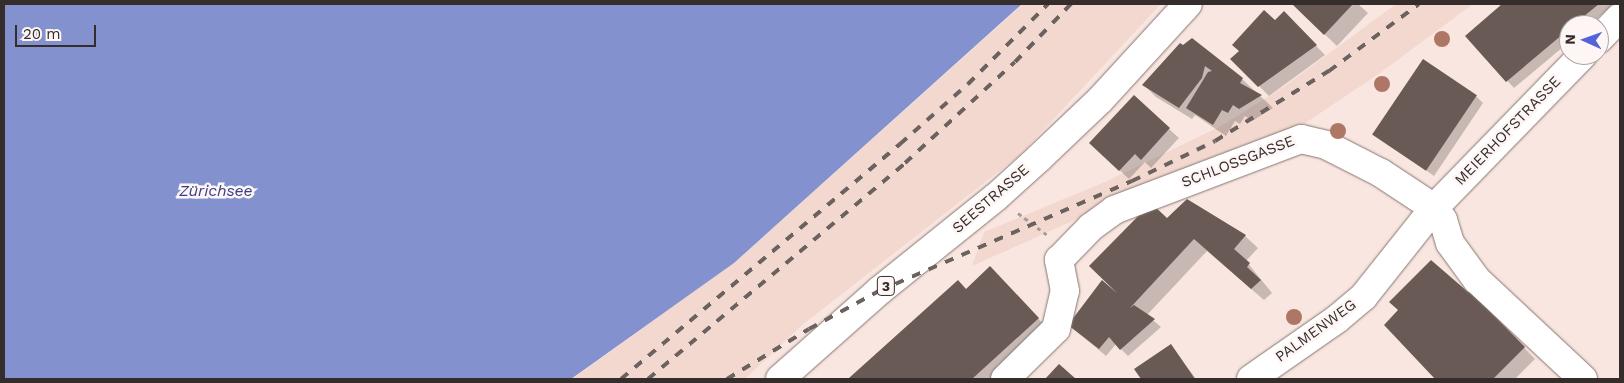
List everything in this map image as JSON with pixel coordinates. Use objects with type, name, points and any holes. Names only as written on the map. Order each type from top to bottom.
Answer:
[{"type":"street","name":"SEESTRASSE","points":[[780,379],[879,291],[996,197],[1100,100],[1188,4]]},
{"type":"street","points":[[1609,29],[1620,17]]},
{"type":"street","name":"MEIERHOFSTRASSE","points":[[1434,208],[1573,65]]},
{"type":"street","name":"SCHLOSSGASSE","points":[[1060,260],[1091,227],[1114,210],[1300,138],[1326,145],[1381,173],[1434,208],[1443,220],[1450,244],[1477,280],[1583,379]]},
{"type":"street","name":"PALMENWEG","points":[[1250,379],[1337,319],[1364,296],[1434,208]]},
{"type":"street","points":[[1005,379],[1056,329],[1065,291],[1060,260]]},
{"type":"path","points":[[996,197],[1046,235],[1060,260]]},
{"type":"shaded area","points":[[1023,4],[1161,4],[1020,155],[801,326],[745,379],[572,379],[734,263]]},
{"type":"shaded area","points":[[1396,4],[1473,4],[1380,73],[1298,128],[1115,202],[972,266],[984,232],[1105,182],[1221,126],[1282,88]]},
{"type":"water","name":"Zürichsee","points":[[4,4],[1022,4],[734,263],[571,379],[4,379]]},
{"type":"building","points":[[1292,4],[1353,4],[1324,35]]},
{"type":"building","points":[[1502,4],[1599,4],[1585,15],[1559,15],[1559,37],[1506,82],[1465,36]]},
{"type":"building","points":[[1264,10],[1275,20],[1284,11],[1317,45],[1258,87],[1230,59],[1239,51],[1232,45]]},
{"type":"building","points":[[1192,38],[1243,78],[1240,83],[1262,95],[1239,109],[1233,105],[1228,113],[1222,110],[1213,125],[1186,108],[1208,72],[1212,71],[1205,66],[1202,78],[1179,108],[1142,85],[1180,43],[1183,45]]},
{"type":"building","points":[[1423,59],[1477,95],[1426,171],[1372,134]]},
{"type":"building","points":[[1134,95],[1170,128],[1141,160],[1135,154],[1119,171],[1089,143]]},
{"type":"building","points":[[1187,199],[1246,235],[1234,249],[1250,263],[1247,267],[1261,280],[1251,289],[1194,239],[1130,308],[1134,305],[1155,319],[1120,350],[1109,337],[1099,349],[1068,325],[1102,280],[1118,294],[1089,266],[1151,203],[1167,218]]},
{"type":"building","points":[[1431,260],[1468,292],[1470,291],[1525,347],[1493,379],[1435,379],[1384,325],[1398,310],[1389,302]]},
{"type":"building","points":[[990,266],[1039,318],[972,379],[849,378],[958,280],[966,289]]},
{"type":"building","points":[[1171,344],[1195,379],[1141,379],[1134,369]]},
{"type":"building","points":[[1059,364],[1076,379],[1045,379]]},
{"type":"railway","points":[[621,379],[900,144],[968,84],[1048,4]]},
{"type":"railway","points":[[648,379],[905,163],[1015,62],[1071,4]]},
{"type":"railway","points":[[727,379],[809,329],[879,291],[1132,181],[1215,141],[1329,71],[1419,4]]}]
